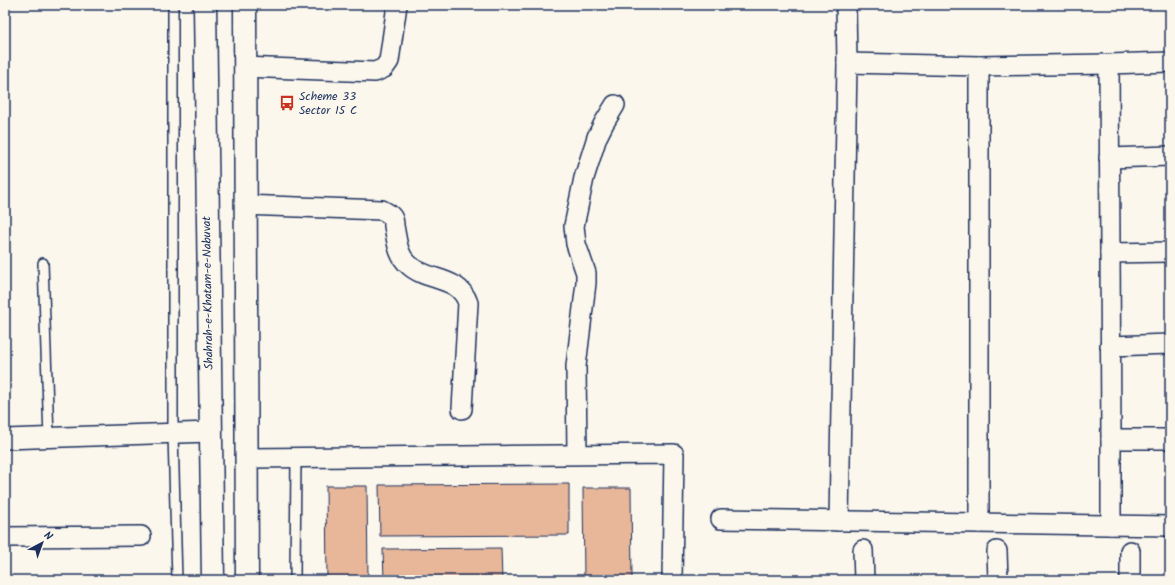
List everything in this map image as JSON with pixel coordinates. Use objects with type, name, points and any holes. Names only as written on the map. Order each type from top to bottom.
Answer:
[{"type":"main road","name":"Shahrah-e-Khatam-e-Nabuvat","points":[[205,5],[212,580]]},
{"type":"main road","points":[[245,5],[247,580]]},
{"type":"street","points":[[245,67],[375,72],[384,68],[389,62],[397,5]]},
{"type":"street","points":[[839,521],[847,63],[846,5]]},
{"type":"street","points":[[847,63],[979,66],[1170,62]]},
{"type":"street","points":[[1109,64],[1111,525]]},
{"type":"street","points":[[979,66],[980,523]]},
{"type":"street","points":[[577,454],[576,366],[586,273],[576,244],[574,226],[584,178],[597,137],[615,105]]},
{"type":"street","points":[[1109,158],[1170,156]]},
{"type":"street","points":[[246,205],[382,210],[388,213],[393,218],[398,252],[409,266],[418,271],[453,284],[466,296],[468,304],[462,409]]},
{"type":"street","points":[[1110,253],[1170,252]]},
{"type":"street","points":[[1110,346],[1170,344]]},
{"type":"street","points":[[5,439],[210,432]]},
{"type":"street","points":[[1111,439],[1170,439]]},
{"type":"street","points":[[246,458],[674,454],[672,580]]},
{"type":"street","points":[[721,519],[1170,526]]},
{"type":"street","points":[[5,537],[141,536]]},
{"type":"street","points":[[863,550],[864,580]]},
{"type":"street","points":[[997,551],[998,580]]},
{"type":"street","points":[[1130,551],[1130,580]]},
{"type":"lane","points":[[173,5],[173,434],[177,580]]},
{"type":"lane","points":[[43,263],[49,438]]},
{"type":"lane","points":[[295,580],[296,457]]},
{"type":"building","points":[[569,484],[569,535],[380,536],[379,485]]},
{"type":"building","points":[[326,486],[367,486],[368,580],[327,580]]},
{"type":"building","points":[[583,488],[631,488],[632,580],[584,580]]},
{"type":"building","points":[[501,548],[502,580],[384,580],[383,549]]},
{"type":"place","name":"Scheme 33 Sector 15 C","points":[[287,103]]}]
